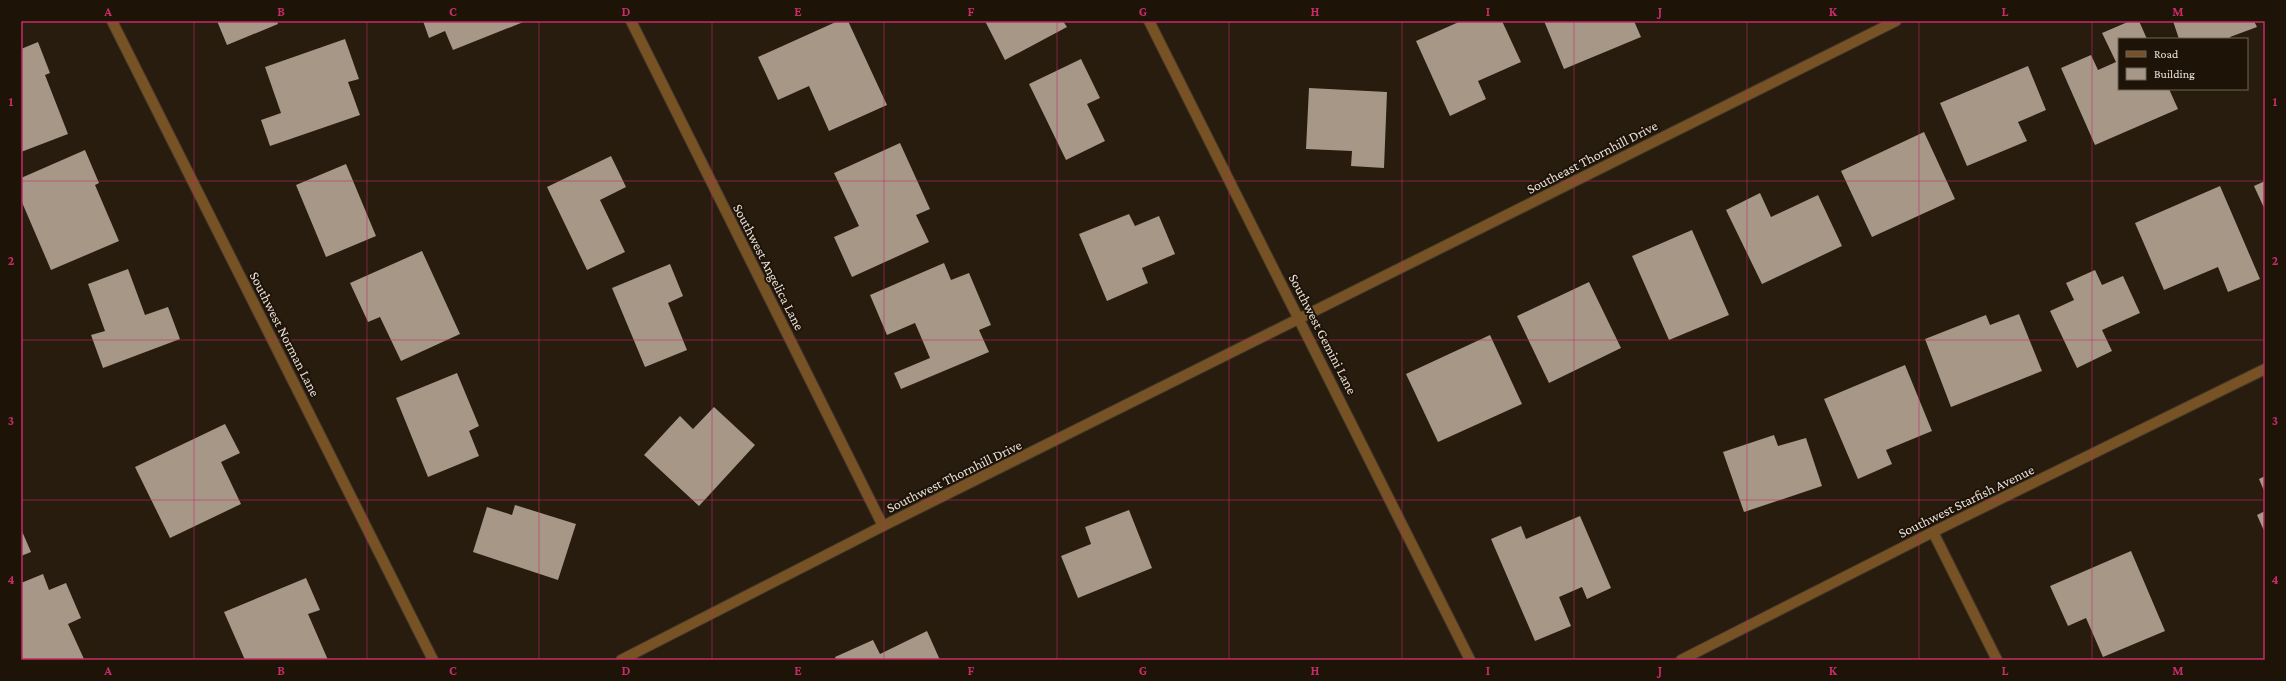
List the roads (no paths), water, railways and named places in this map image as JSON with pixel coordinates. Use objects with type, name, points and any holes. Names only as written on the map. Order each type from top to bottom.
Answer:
[{"type":"street","name":"Southwest Norman Lane","points":[[112,21],[433,660]]},
{"type":"street","name":"Southwest Angelica Lane","points":[[631,21],[883,526]]},
{"type":"street","name":"Southwest Gemini Lane","points":[[1149,21],[1300,318],[1470,660]]},
{"type":"street","name":"Southeast Thornhill Drive","points":[[1300,318],[1896,21]]},
{"type":"street","name":"Southwest Thornhill Drive","points":[[621,660],[883,526],[1300,318]]},
{"type":"street","name":"Southwest Starfish Avenue","points":[[1681,660],[1933,532],[2265,369]]},
{"type":"street","points":[[1933,532],[1997,660]]}]
